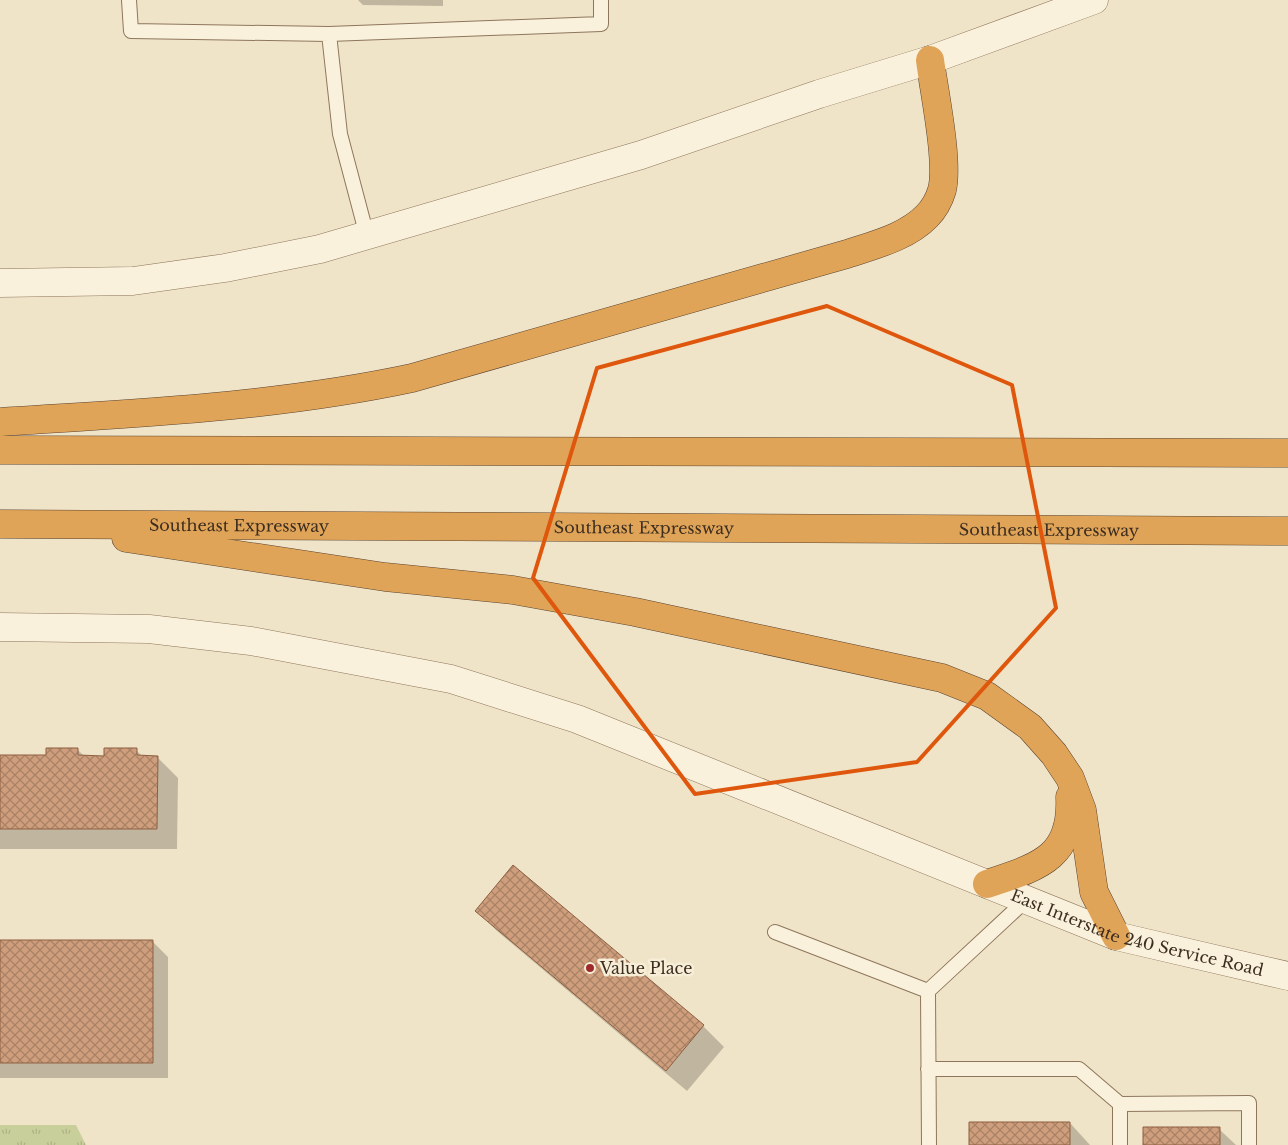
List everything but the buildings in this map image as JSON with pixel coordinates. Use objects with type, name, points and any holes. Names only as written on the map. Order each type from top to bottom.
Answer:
[{"type":"highway","points":[[0,422],[232,407],[364,388],[422,375],[847,254],[886,241],[927,217],[937,203],[942,188],[944,164],[930,60]]},
{"type":"highway","points":[[0,450],[1288,453]]},
{"type":"highway","name":"Southeast Expressway","points":[[0,524],[1288,531]]},
{"type":"highway","points":[[28,524],[385,577],[513,590],[635,612],[942,678],[987,696],[1030,727],[1054,754],[1070,778],[1082,810],[1094,892],[1116,936]]},
{"type":"highway","points":[[987,884],[1029,870],[1048,857],[1064,841],[1071,819],[1070,778]]},
{"type":"street","points":[[0,283],[133,281],[225,268],[320,249],[641,154],[819,94],[930,60],[1094,0]]},
{"type":"street","name":"East Interstate 240 Service Road","points":[[0,627],[149,629],[250,641],[451,679],[578,719],[1116,936],[1288,976]]},
{"type":"lane","points":[[128,0],[131,31],[328,34],[601,24],[601,0]]},
{"type":"lane","points":[[328,34],[340,134],[367,236]]},
{"type":"lane","points":[[929,1145],[928,992],[1026,900]]},
{"type":"lane","points":[[775,932],[928,992]]},
{"type":"lane","points":[[928,1069],[1079,1069],[1120,1104],[1249,1104],[1249,1145]]},
{"type":"lane","points":[[1120,1104],[1120,1145]]},
{"type":"highlighted area","points":[[827,306],[1012,385],[1056,608],[917,762],[695,794],[533,578],[597,368]]},
{"type":"green space","points":[[0,1125],[76,1125],[86,1145],[0,1145]]},
{"type":"place","name":"Value Place","points":[[590,968]]}]
